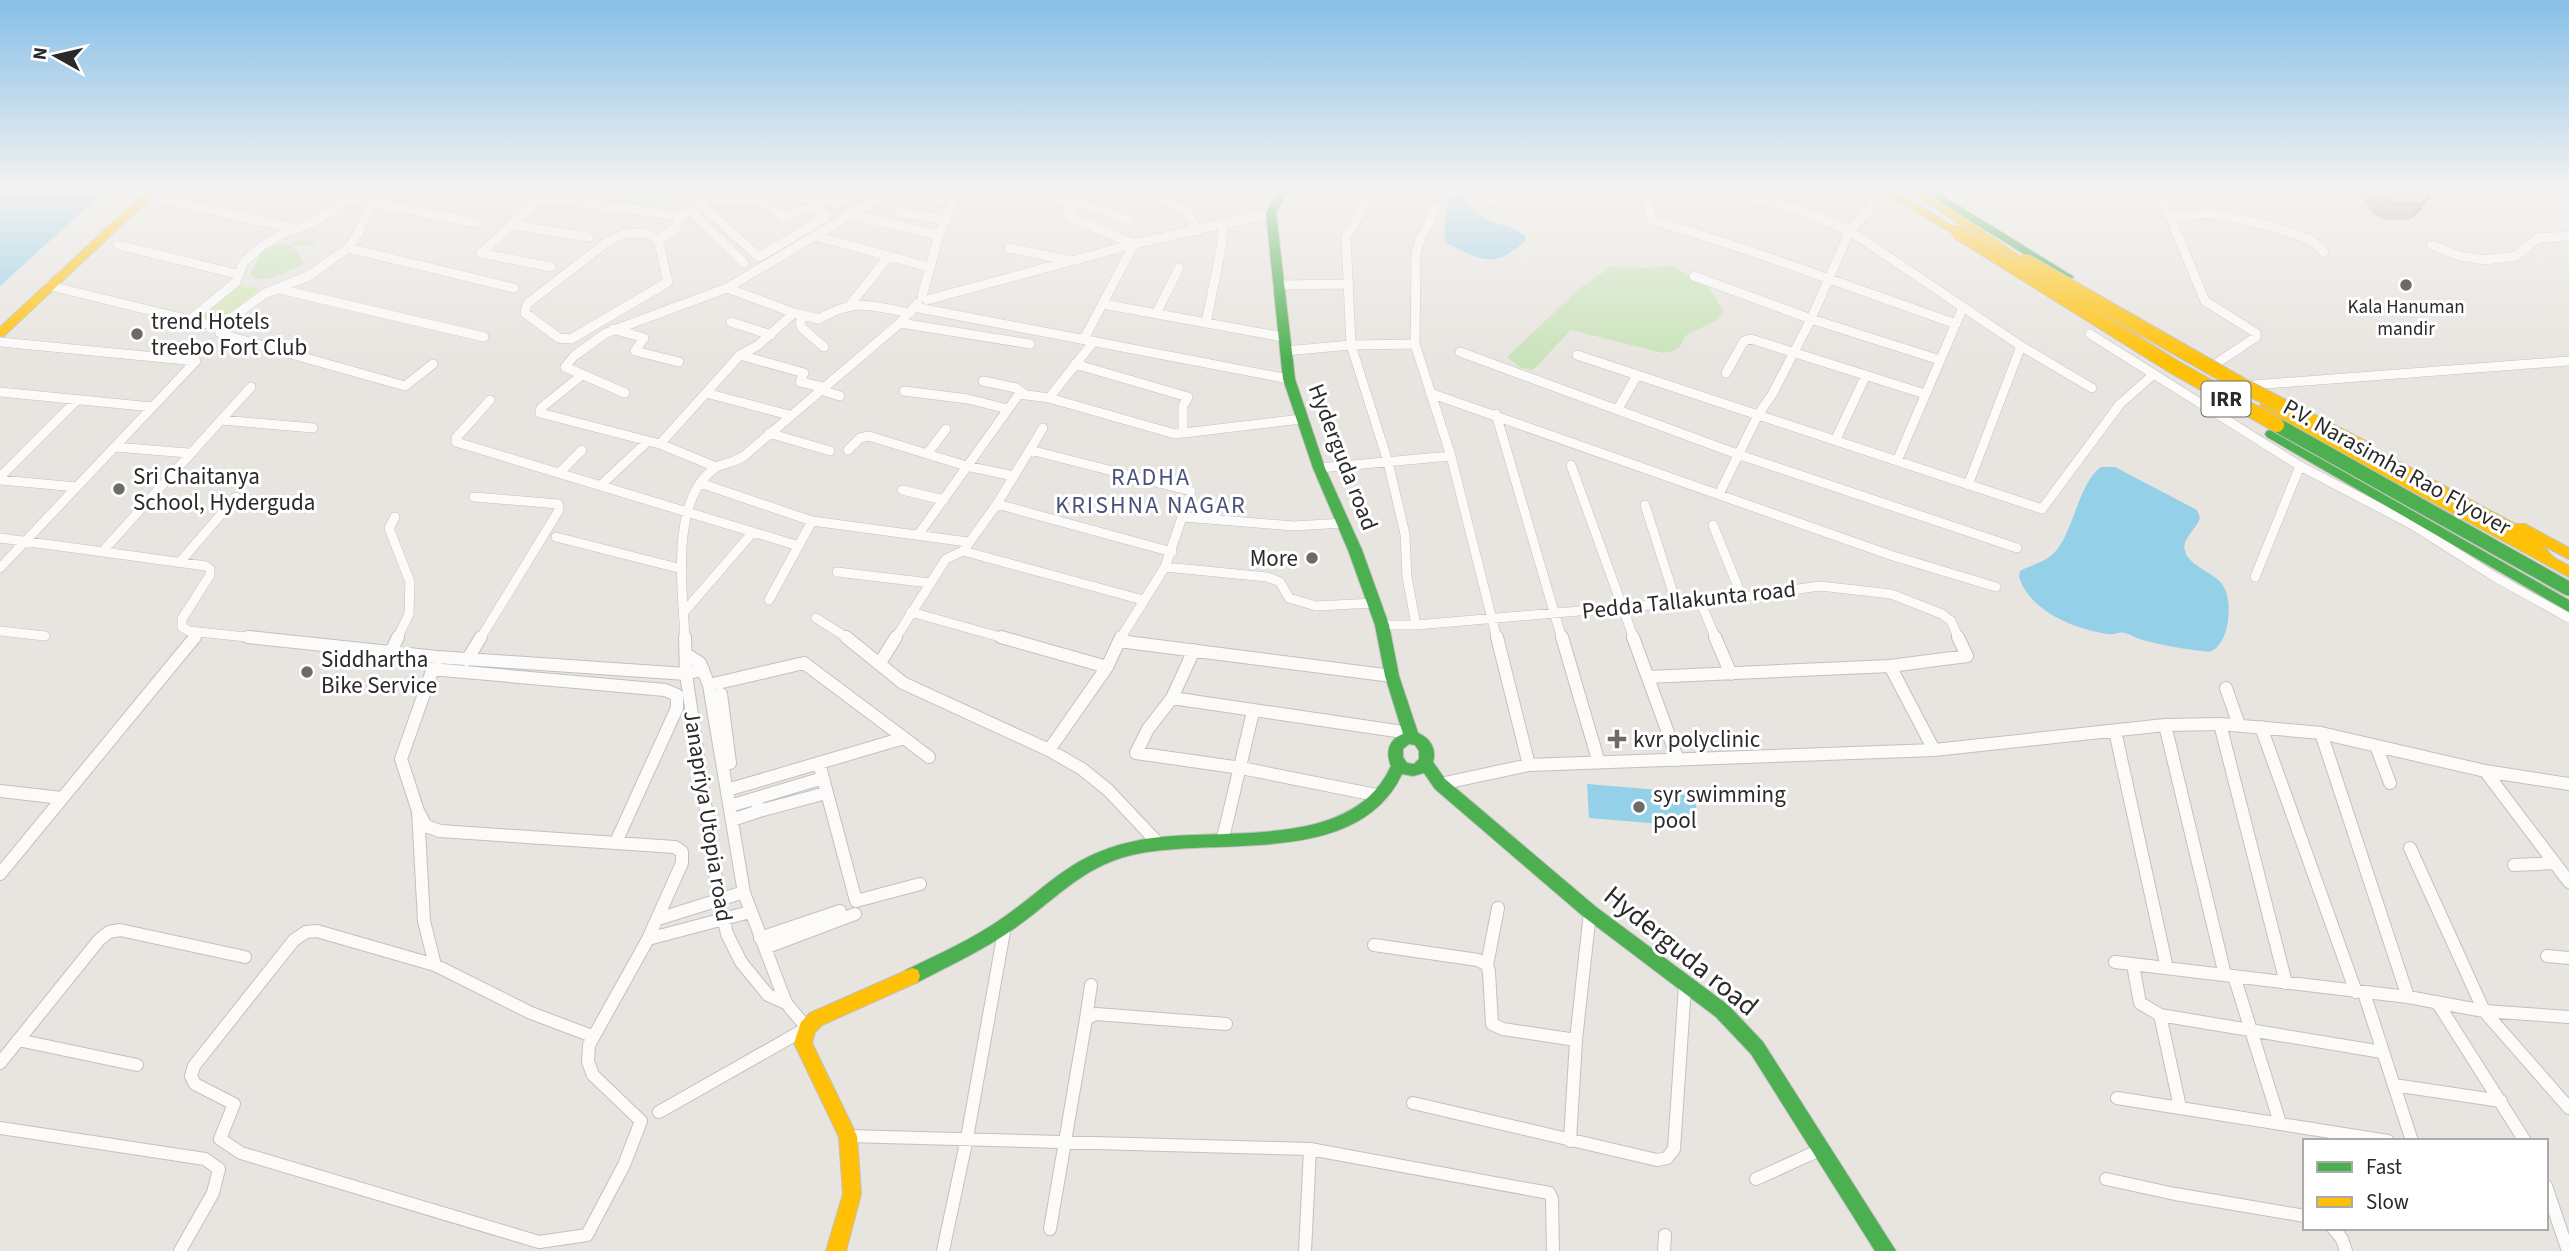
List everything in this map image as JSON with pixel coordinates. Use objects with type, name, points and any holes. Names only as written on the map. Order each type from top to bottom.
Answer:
[{"type":"main road","points":[[0,333],[97,246]]},
{"type":"main road","name":"Hyderguda road","points":[[1274,246],[1289,379],[1319,468],[1382,625],[1392,676],[1411,736]]},
{"type":"main road","points":[[1985,246],[2125,349],[2569,605]]},
{"type":"main road","name":"IRR","points":[[1987,246],[2113,333],[2309,446],[2569,605]]},
{"type":"main road","name":"P.V. Narasimha Rao Flyover","points":[[1988,246],[2166,362],[2569,589]]},
{"type":"main road","name":"P.V. Narasimha Rao Flyover","points":[[1990,246],[2142,338],[2569,580]]},
{"type":"main road","name":"IRR","points":[[1991,246],[2086,303],[2248,389],[2569,572]]},
{"type":"main road","points":[[1992,246],[2229,378],[2524,535],[2549,561]]},
{"type":"main road","points":[[2016,246],[2209,368]]},
{"type":"main road","points":[[2248,389],[2360,440],[2569,554]]},
{"type":"main road","points":[[1411,736],[1427,748],[1429,758],[1425,763],[1411,769],[1399,765],[1394,757],[1395,748],[1411,736]]},
{"type":"main road","name":"Hyderguda road","points":[[1425,763],[1440,784],[1590,912],[1685,986],[1722,1011],[1757,1048],[1886,1251]]},
{"type":"main road","points":[[836,1251],[852,1194],[848,1136],[803,1043],[807,1028],[816,1019],[928,970],[1005,926],[1056,883],[1109,855],[1158,843],[1264,838],[1313,831],[1353,816],[1381,796],[1399,765]]},
{"type":"street","points":[[120,246],[237,274]]},
{"type":"street","points":[[190,320],[236,282],[243,263],[262,246]]},
{"type":"street","points":[[489,246],[481,253],[551,267]]},
{"type":"street","points":[[601,246],[527,304],[525,313],[559,338],[570,339],[668,282],[660,246]]},
{"type":"street","points":[[727,246],[744,263]]},
{"type":"street","points":[[750,246],[759,257],[777,246]]},
{"type":"street","points":[[625,393],[565,367],[592,342],[613,329],[727,288],[797,246]]},
{"type":"street","points":[[852,246],[929,267]]},
{"type":"street","points":[[918,304],[935,246]]},
{"type":"street","points":[[918,304],[1125,246]]},
{"type":"street","points":[[1049,398],[1075,364],[1089,340],[1102,304],[1133,246]]},
{"type":"street","points":[[1206,323],[1221,246]]},
{"type":"street","points":[[1347,246],[1351,345],[1388,462],[1405,534],[1407,577],[1416,625]]},
{"type":"street","points":[[1418,246],[1414,288],[1415,344],[1451,456],[1529,765]]},
{"type":"street","points":[[1736,246],[1956,324]]},
{"type":"street","points":[[1719,494],[1758,415],[1811,319],[1843,246]]},
{"type":"street","points":[[1873,246],[2021,346],[2092,388]]},
{"type":"street","points":[[2183,246],[2206,301],[2256,333],[2256,337],[2247,345],[2209,368]]},
{"type":"street","points":[[2319,246],[2324,251]]},
{"type":"street","points":[[2437,246],[2460,256],[2485,260],[2516,256],[2528,246]]},
{"type":"street","points":[[50,286],[219,327],[264,294],[310,275],[348,247],[514,288]]},
{"type":"street","points":[[1009,248],[1071,261]]},
{"type":"street","points":[[850,305],[890,257]]},
{"type":"street","points":[[1156,313],[1179,268]]},
{"type":"street","points":[[1694,276],[1811,319],[1940,360]]},
{"type":"street","points":[[1278,285],[1349,284]]},
{"type":"street","points":[[727,288],[819,319],[842,306],[918,304],[1289,379]]},
{"type":"street","points":[[279,289],[484,337]]},
{"type":"street","name":"Janapriya Utopia road","points":[[786,1003],[768,995],[741,962],[727,934],[719,899],[686,674],[682,569],[685,512],[700,483],[716,467],[732,464],[900,323],[918,304]]},
{"type":"street","points":[[1102,304],[1206,323],[1284,344],[1415,344]]},
{"type":"street","points":[[1897,461],[1963,307]]},
{"type":"street","points":[[660,444],[740,355],[799,314]]},
{"type":"street","points":[[799,314],[802,328],[824,347]]},
{"type":"street","points":[[731,322],[771,335]]},
{"type":"street","points":[[900,323],[1030,344]]},
{"type":"street","points":[[219,327],[220,333],[224,335],[405,386],[433,364]]},
{"type":"street","points":[[613,329],[643,338],[635,351],[679,362]]},
{"type":"street","points":[[2090,334],[2300,466],[2411,524],[2494,577],[2569,618]]},
{"type":"street","points":[[1726,373],[1747,339],[1925,394]]},
{"type":"street","points":[[0,342],[195,360],[194,366],[0,568]]},
{"type":"street","points":[[1968,485],[2021,346]]},
{"type":"street","points":[[1460,352],[1740,455],[2017,548]]},
{"type":"street","points":[[740,355],[802,372],[804,373],[800,382],[840,396]]},
{"type":"street","points":[[1577,355],[2042,509],[2120,404],[2154,374]]},
{"type":"street","points":[[2248,389],[2569,361]]},
{"type":"street","points":[[1075,364],[1188,397],[1189,400],[1183,406],[1183,433]]},
{"type":"street","points":[[582,375],[541,408],[540,414],[660,444],[716,467]]},
{"type":"street","points":[[1618,409],[1637,375]]},
{"type":"street","points":[[1835,441],[1866,375]]},
{"type":"street","points":[[983,381],[1175,434],[1301,419]]},
{"type":"street","points":[[103,551],[188,453],[251,387]]},
{"type":"street","points":[[904,391],[968,399],[1007,408]]},
{"type":"street","points":[[0,392],[152,407]]},
{"type":"street","points":[[706,393],[789,415]]},
{"type":"street","points":[[919,535],[1007,408],[1016,396],[1023,393]]},
{"type":"street","points":[[1430,393],[1496,414],[1893,556],[1996,587]]},
{"type":"street","points":[[490,400],[456,438],[456,442],[799,546]]},
{"type":"street","points":[[0,478],[76,401]]},
{"type":"street","points":[[1496,414],[1599,763]]},
{"type":"street","points":[[221,419],[313,428]]},
{"type":"street","points":[[880,663],[946,559],[966,546],[997,504],[1043,428]]},
{"type":"street","points":[[927,454],[946,429]]},
{"type":"street","points":[[769,433],[830,451]]},
{"type":"street","points":[[848,450],[864,436],[966,466],[1014,476]]},
{"type":"street","points":[[600,486],[648,441]]},
{"type":"street","points":[[115,447],[188,453]]},
{"type":"street","points":[[559,473],[582,450]]},
{"type":"street","points":[[1030,450],[1191,491],[1165,566],[1119,641],[1107,667],[1049,750]]},
{"type":"street","points":[[1319,468],[1451,456]]},
{"type":"street","points":[[1571,465],[1678,760]]},
{"type":"street","points":[[2255,577],[2300,466]]},
{"type":"street","points":[[0,478],[77,487]]},
{"type":"street","points":[[700,483],[812,521],[919,535],[966,546],[1143,600]]},
{"type":"street","points":[[902,490],[944,500]]},
{"type":"street","points":[[180,562],[236,497]]},
{"type":"street","points":[[467,660],[559,510],[558,504],[474,497]]},
{"type":"street","points":[[997,504],[1172,552]]},
{"type":"street","points":[[1645,505],[1676,601]]},
{"type":"street","points":[[391,652],[409,614],[410,582],[389,528],[395,517]]},
{"type":"street","points":[[1184,517],[1294,526],[1343,523]]},
{"type":"street","points":[[769,600],[812,521]]},
{"type":"street","points":[[1713,525],[1742,597]]},
{"type":"street","points":[[684,612],[753,532]]},
{"type":"street","points":[[556,537],[682,569]]},
{"type":"street","points":[[0,538],[206,566],[210,569],[210,575],[183,619],[182,627],[199,632],[391,652],[434,663],[665,690],[677,695],[677,708],[616,842]]},
{"type":"street","points":[[0,554],[12,555]]},
{"type":"street","points":[[1165,566],[1267,577],[1280,582],[1289,598],[1316,606],[1374,603]]},
{"type":"street","points":[[837,572],[930,583]]},
{"type":"street","name":"Pedda Tallakunta road","points":[[1382,625],[1416,625],[1700,601],[1820,586],[1891,594],[1942,614],[1951,621],[1967,656],[1890,666]]},
{"type":"street","points":[[1700,601],[1731,674]]},
{"type":"street","points":[[911,612],[1107,667]]},
{"type":"street","points":[[816,618],[840,632],[903,683],[1049,750],[1091,776],[1158,843]]},
{"type":"street","points":[[0,631],[45,636]]},
{"type":"street","points":[[0,874],[199,632]]},
{"type":"street","points":[[1119,641],[1392,676]]},
{"type":"street","points":[[1194,650],[1172,698],[1148,729],[1136,753],[1241,768],[1381,796]]},
{"type":"street","name":"Janapriya Utopia road","points":[[686,654],[700,663],[715,690],[727,790],[744,892],[762,943],[782,984],[786,1003]]},
{"type":"street","points":[[434,663],[467,660],[686,674],[703,669]]},
{"type":"street","points":[[434,663],[401,759],[418,811],[426,826],[440,831],[675,847],[682,852],[682,863],[658,919],[592,1035],[588,1062],[593,1074],[642,1121],[618,1179],[587,1235],[539,1242],[241,1153],[219,1139],[234,1104],[195,1084],[191,1076],[194,1066],[294,940],[306,932],[317,931],[435,965],[531,1013],[592,1035]]},
{"type":"street","points":[[730,763],[715,690],[804,663],[929,757]]},
{"type":"street","points":[[1648,677],[1890,666],[1934,750]]},
{"type":"street","points":[[2226,688],[2239,725]]},
{"type":"street","points":[[1172,698],[1411,736]]},
{"type":"street","points":[[1223,838],[1253,712]]},
{"type":"street","points":[[1440,784],[1529,765],[1934,750],[2165,725],[2220,724],[2321,733],[2485,771],[2569,784]]},
{"type":"street","points":[[2220,724],[2286,983]]},
{"type":"street","points":[[2165,725],[2230,976],[2253,1032],[2280,1123]]},
{"type":"street","points":[[2261,727],[2382,1052],[2411,1139]]},
{"type":"street","points":[[2115,731],[2167,968]]},
{"type":"street","points":[[2321,733],[2408,997]]},
{"type":"street","points":[[727,790],[904,738]]},
{"type":"street","points":[[2376,746],[2389,783]]},
{"type":"street","points":[[819,763],[856,901],[920,884]]},
{"type":"street","points":[[2485,771],[2569,882]]},
{"type":"street","points":[[730,806],[823,778]]},
{"type":"street","points":[[759,811],[760,780]]},
{"type":"street","points":[[0,791],[62,798]]},
{"type":"street","points":[[732,820],[826,793]]},
{"type":"street","points":[[418,811],[424,921],[435,965]]},
{"type":"street","points":[[2410,848],[2484,1011],[2569,1108]]},
{"type":"street","points":[[2514,865],[2555,863]]},
{"type":"street","points":[[658,919],[744,892]]},
{"type":"street","points":[[1498,908],[1487,965],[1490,974],[1489,1013],[1492,1024],[1503,1029],[1576,1040]]},
{"type":"street","points":[[762,943],[841,911]]},
{"type":"street","points":[[648,939],[750,912]]},
{"type":"street","points":[[1570,1141],[1576,1040],[1590,912]]},
{"type":"street","points":[[762,943],[855,914]]},
{"type":"street","points":[[943,1251],[967,1138],[1005,926]]},
{"type":"street","points":[[0,1063],[99,940],[109,932],[120,930],[245,957]]},
{"type":"street","points":[[1374,945],[1478,960],[1487,965]]},
{"type":"street","points":[[2547,956],[2569,958]]},
{"type":"street","points":[[2115,962],[2408,997],[2484,1011],[2569,1017]]},
{"type":"street","points":[[2133,965],[2140,1003],[2160,1015],[2382,1052]]},
{"type":"street","points":[[1051,1229],[1091,985]]},
{"type":"street","points":[[1413,1103],[1657,1160],[1667,1158],[1674,1149],[1685,986]]},
{"type":"street","points":[[2437,1002],[2524,1139]]},
{"type":"street","points":[[659,1112],[807,1028],[786,1003]]},
{"type":"street","points":[[1086,1018],[1096,1014],[1226,1024]]},
{"type":"street","points":[[2160,1015],[2180,1107]]},
{"type":"street","points":[[18,1040],[137,1065]]},
{"type":"street","points":[[2393,1085],[2501,1101]]},
{"type":"street","points":[[2117,1098],[2376,1139]]},
{"type":"street","points":[[0,1128],[205,1159],[219,1169],[213,1193],[180,1251]]},
{"type":"street","points":[[848,1136],[1310,1149],[1549,1192],[1552,1199],[1553,1251]]},
{"type":"street","points":[[1305,1251],[1310,1149]]},
{"type":"street","points":[[1756,1179],[1822,1149]]},
{"type":"street","points":[[2106,1179],[2175,1194],[2303,1216]]},
{"type":"street","points":[[2548,1192],[2568,1251]]},
{"type":"street","points":[[2335,1230],[2342,1239],[2346,1251]]},
{"type":"street","points":[[1664,1251],[1665,1235]]},
{"type":"green space","points":[[272,246],[293,246],[304,264],[272,278],[256,279],[250,274],[263,250]]},
{"type":"green space","points":[[1612,266],[1630,269],[1671,266],[1707,284],[1724,312],[1715,321],[1685,336],[1680,346],[1668,352],[1571,330],[1533,370],[1521,368],[1507,357],[1579,289]]},
{"type":"green space","points":[[240,285],[260,289],[219,322],[198,317]]},
{"type":"water","points":[[0,246],[44,246],[0,286]]},
{"type":"water","points":[[1453,246],[1518,246],[1495,259],[1467,254]]},
{"type":"water","points":[[2101,467],[2115,467],[2197,510],[2200,518],[2185,542],[2185,551],[2191,561],[2222,584],[2228,600],[2226,632],[2216,648],[2209,652],[2148,641],[2123,633],[2109,634],[2083,628],[2043,609],[2024,588],[2019,576],[2020,571],[2054,553],[2066,534],[2087,484]]},
{"type":"water","points":[[1587,784],[1695,793],[1698,827],[1589,818]]},
{"type":"traffic: fast","points":[[1275,246],[1289,379],[1319,468],[1355,550],[1382,625],[1392,676],[1412,739]]},
{"type":"traffic: fast","points":[[2018,246],[2068,277]]},
{"type":"traffic: fast","points":[[2277,425],[2569,589]]},
{"type":"traffic: fast","points":[[2271,434],[2569,607]]},
{"type":"traffic: fast","points":[[1411,738],[1422,743],[1427,754],[1422,765],[1411,770],[1400,765],[1395,754],[1400,743],[1411,738]]},
{"type":"traffic: fast","points":[[1425,763],[1440,784],[1590,912],[1722,1011],[1757,1048],[1886,1251]]},
{"type":"traffic: fast","points":[[912,976],[998,931],[1067,876],[1109,854],[1142,846],[1286,836],[1320,829],[1352,817],[1380,797],[1389,786],[1399,765]]},
{"type":"traffic: slow","points":[[0,333],[93,246]]},
{"type":"traffic: slow","points":[[1981,246],[2176,368],[2277,425]]},
{"type":"traffic: slow","points":[[1999,246],[2033,269]]},
{"type":"traffic: slow","points":[[2025,261],[2240,384],[2364,448]]},
{"type":"traffic: slow","points":[[2266,406],[2569,572]]},
{"type":"traffic: slow","points":[[2364,448],[2524,535],[2549,561]]},
{"type":"traffic: slow","points":[[2520,527],[2569,554]]},
{"type":"traffic: slow","points":[[836,1251],[852,1194],[848,1136],[803,1043],[807,1028],[816,1019],[912,976]]},
{"type":"place","name":"Kala Hanuman mandir","points":[[2406,285]]},
{"type":"place","name":"trend Hotels treebo Fort Club","points":[[137,334]]},
{"type":"place","name":"Sri Chaitanya School, Hyderguda","points":[[119,489]]},
{"type":"place","name":"More","points":[[1312,558]]},
{"type":"place","name":"Siddhartha Bike Service","points":[[307,672]]},
{"type":"place","name":"kvr polyclinic","points":[[1617,739]]},
{"type":"place","name":"syr swimming pool","points":[[1639,807]]},
{"type":"district","name":"RADHA KRISHNA NAGAR","points":[[1151,491]]}]
